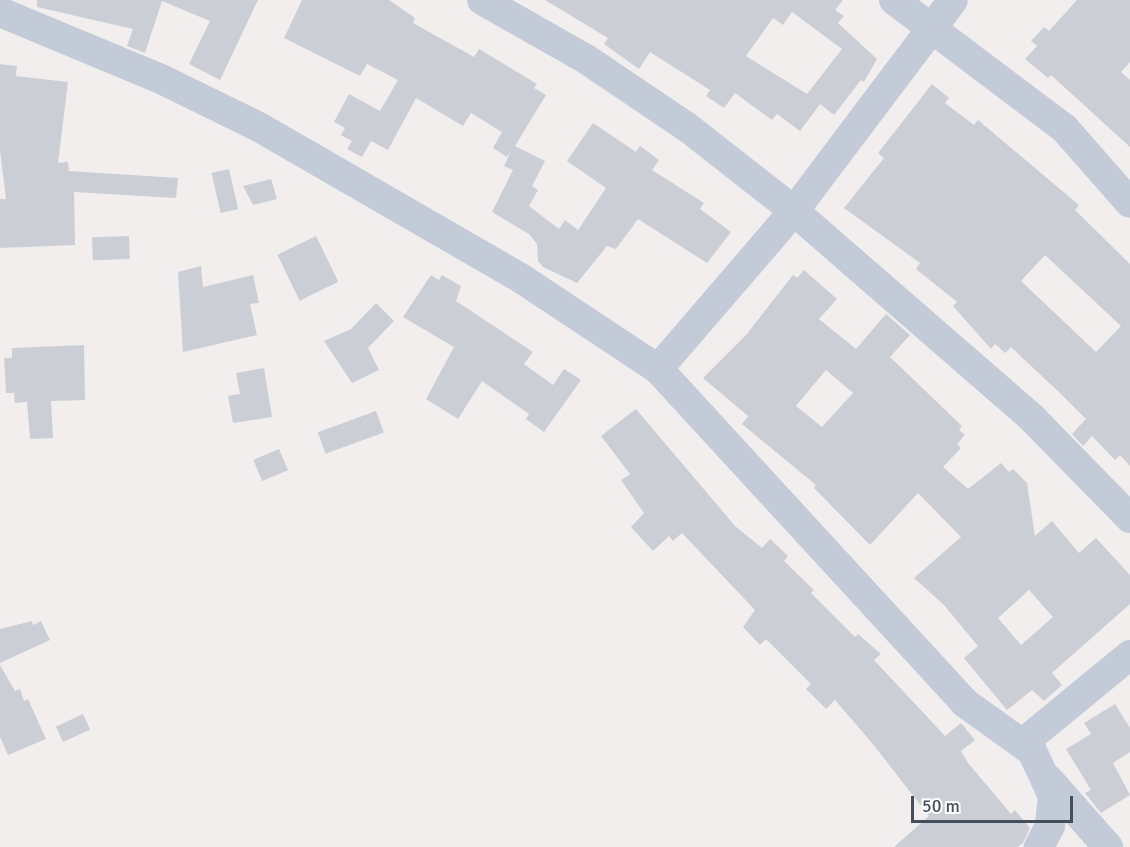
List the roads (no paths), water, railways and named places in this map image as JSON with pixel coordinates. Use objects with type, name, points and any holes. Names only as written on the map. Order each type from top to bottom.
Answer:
[{"type":"street","points":[[482,0],[586,59],[687,128],[794,211],[997,387],[1130,518]]},
{"type":"street","points":[[894,0],[1065,129],[1130,202]]},
{"type":"street","points":[[658,369],[794,211],[953,0]]},
{"type":"street","points":[[0,12],[260,126],[522,279],[658,369],[965,703],[1024,742],[1048,779],[1108,847]]},
{"type":"street","points":[[1024,742],[1130,655]]},
{"type":"street","points":[[1039,847],[1053,810],[1048,779]]}]
